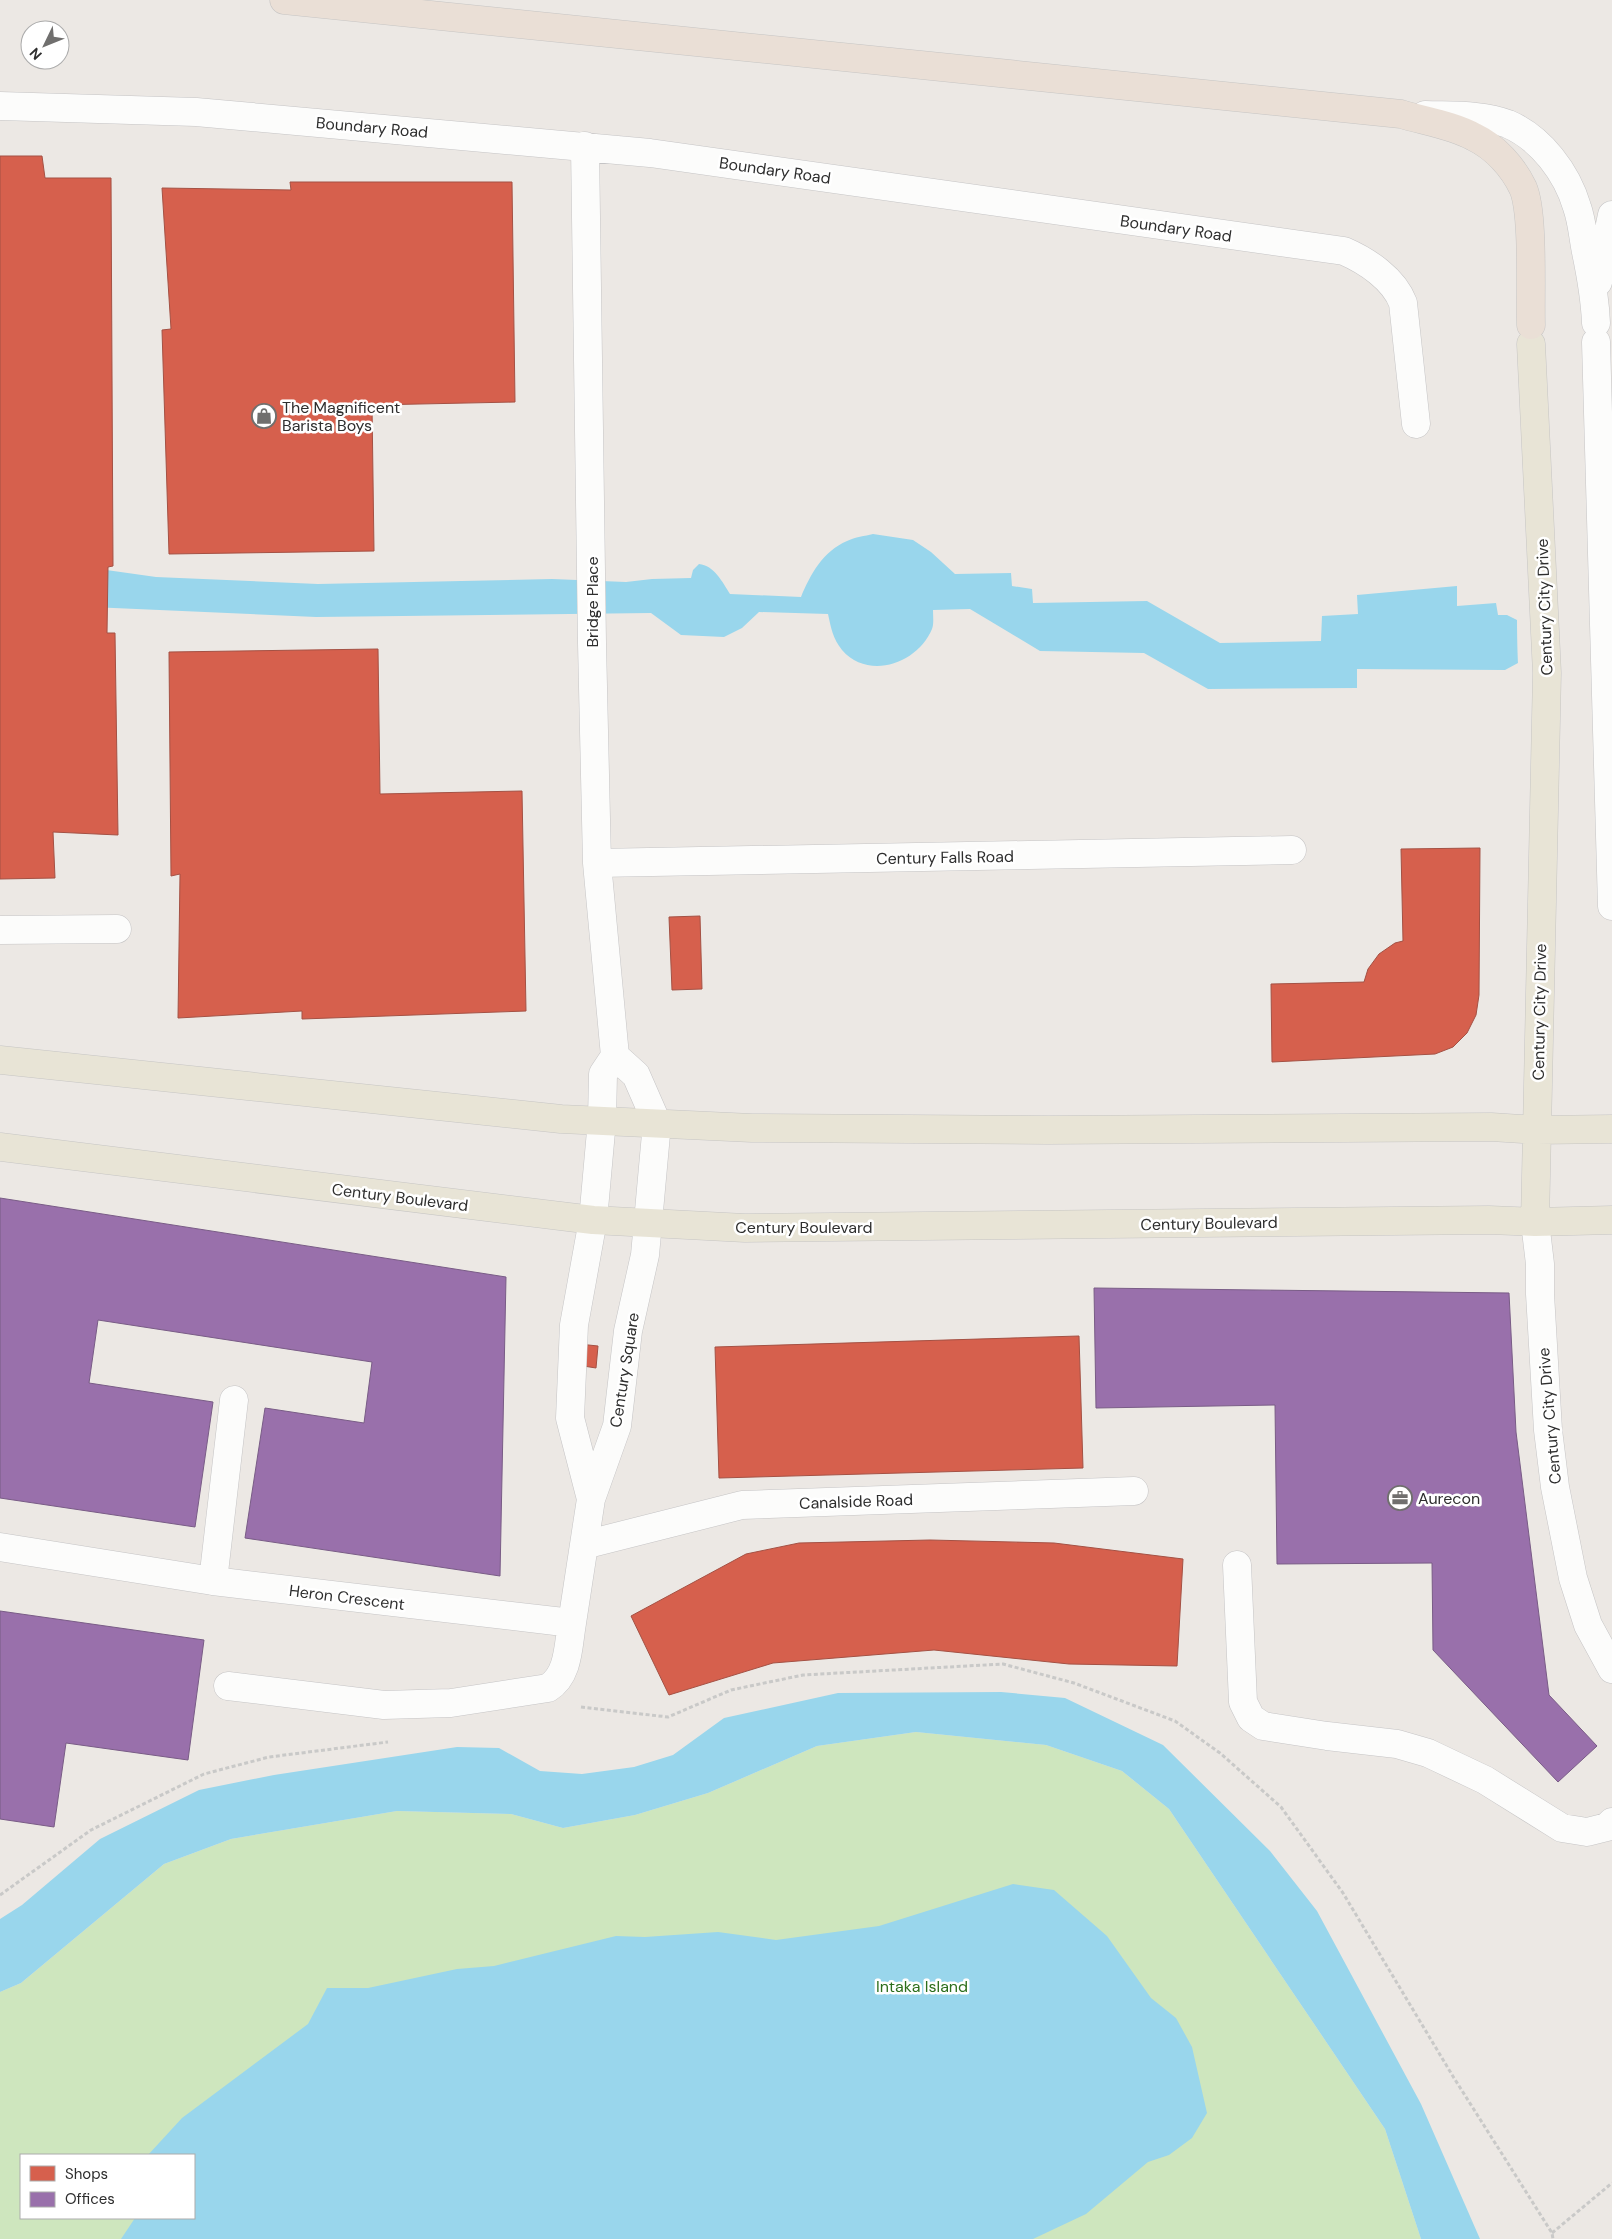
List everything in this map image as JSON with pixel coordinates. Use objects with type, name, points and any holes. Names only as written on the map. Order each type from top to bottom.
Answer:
[{"type":"highway","points":[[284,0],[1401,114],[1473,136],[1495,151],[1511,168],[1524,189],[1528,212],[1531,334]]},
{"type":"main road","name":"Century City Drive","points":[[1531,334],[1547,673],[1535,1222]]},
{"type":"main road","points":[[0,1060],[561,1119],[752,1128],[1058,1130],[1491,1126],[1536,1130],[1612,1129]]},
{"type":"main road","name":"Century Boulevard","points":[[0,1147],[593,1220],[745,1228],[1612,1220]]},
{"type":"street","name":"Boundary Road","points":[[0,106],[196,112],[650,153],[1344,252],[1363,262],[1392,283],[1403,302],[1416,424]]},
{"type":"street","points":[[1401,114],[1484,117],[1508,124],[1528,136],[1546,152],[1565,178],[1577,206],[1596,321],[1599,378],[1612,906]]},
{"type":"street","name":"Bridge Place","points":[[585,146],[597,863],[615,1056]]},
{"type":"street","points":[[1596,321],[1612,215]]},
{"type":"street","name":"Century Falls Road","points":[[597,863],[1292,850]]},
{"type":"street","points":[[0,930],[117,929]]},
{"type":"street","points":[[228,1686],[392,1705],[450,1703],[548,1688],[557,1682],[563,1674],[591,1499],[570,1418],[574,1325],[593,1220],[602,1120],[603,1074],[615,1056],[636,1075],[657,1123]]},
{"type":"street","name":"Century Square","points":[[591,1499],[617,1426],[628,1331],[645,1255],[657,1123]]},
{"type":"street","name":"Century City Drive","points":[[1535,1222],[1540,1264],[1548,1430],[1555,1487],[1573,1578],[1588,1625],[1612,1669]]},
{"type":"street","points":[[213,1581],[234,1400]]},
{"type":"street","name":"Canalside Road","points":[[584,1545],[742,1505],[1134,1491]]},
{"type":"street","name":"Heron Crescent","points":[[0,1547],[213,1581],[572,1622]]},
{"type":"street","points":[[1237,1565],[1243,1702],[1251,1718],[1263,1726],[1396,1744],[1428,1753],[1485,1780],[1562,1828],[1587,1832],[1607,1827],[1612,1822]]},
{"type":"path","points":[[575,1708],[584,1706],[668,1716],[731,1690],[803,1675],[1003,1664],[1074,1683],[1175,1721],[1220,1753],[1280,1807],[1343,1893],[1458,2085],[1552,2233],[1553,2239]]},
{"type":"path","points":[[0,1895],[91,1830],[204,1774],[269,1757],[397,1741]]},
{"type":"path","points":[[1552,2233],[1612,2183]]},
{"type":"green space","name":"Intaka Island","points":[[916,1732],[1046,1745],[1122,1771],[1169,1809],[1385,2129],[1421,2239],[0,2239],[0,1992],[21,1983],[164,1864],[231,1839],[397,1811],[511,1814],[563,1828],[635,1815],[708,1793],[817,1746]]},
{"type":"water","points":[[873,534],[913,540],[931,552],[955,574],[1011,573],[1012,586],[1032,589],[1033,603],[1147,601],[1220,643],[1321,641],[1322,616],[1358,614],[1357,595],[1457,586],[1457,606],[1496,603],[1498,615],[1507,615],[1517,620],[1518,663],[1505,670],[1357,669],[1357,688],[1208,689],[1144,653],[1040,651],[970,609],[933,610],[932,629],[916,651],[892,664],[879,666],[865,665],[853,659],[842,650],[834,637],[828,614],[759,612],[742,628],[724,637],[681,635],[651,613],[316,617],[0,603],[0,555],[156,577],[318,584],[552,579],[626,582],[691,578],[693,570],[699,564],[714,571],[730,594],[801,597],[813,572],[824,557],[839,545]]},
{"type":"water","points":[[1001,1692],[1065,1698],[1163,1745],[1270,1851],[1317,1911],[1421,2104],[1480,2239],[1421,2239],[1385,2129],[1169,1809],[1122,1771],[1046,1745],[916,1732],[817,1746],[708,1793],[635,1815],[563,1828],[511,1814],[397,1811],[231,1839],[164,1864],[21,1983],[0,1992],[0,1919],[22,1905],[100,1839],[199,1790],[274,1775],[457,1747],[499,1748],[540,1771],[582,1774],[634,1767],[673,1755],[724,1718],[838,1693]]},
{"type":"water","points":[[1013,1884],[1054,1890],[1107,1936],[1151,1998],[1176,2018],[1192,2047],[1207,2113],[1192,2138],[1169,2155],[1148,2162],[1086,2214],[1033,2239],[121,2239],[134,2219],[195,2219],[195,2154],[149,2154],[182,2118],[308,2024],[327,1988],[368,1988],[457,1969],[494,1966],[616,1936],[645,1937],[718,1932],[776,1940],[879,1926]]},
{"type":"pier","points":[[1517,617],[1612,617],[1612,664],[1518,666]]},
{"type":"building: Shops","points":[[0,156],[42,156],[45,178],[111,178],[113,566],[108,567],[107,633],[115,633],[118,835],[53,832],[55,878],[0,879]]},
{"type":"building: Shops","points":[[290,182],[512,182],[515,402],[372,405],[374,551],[169,554],[162,330],[171,329],[162,188],[291,190]]},
{"type":"building: Shops","points":[[378,649],[380,794],[522,791],[526,1011],[302,1019],[302,1011],[178,1018],[180,874],[171,876],[169,652]]},
{"type":"building: Shops","points":[[1480,848],[1479,995],[1476,1015],[1467,1033],[1453,1047],[1435,1054],[1272,1062],[1271,984],[1364,982],[1368,969],[1379,954],[1395,943],[1403,941],[1401,849]]},
{"type":"building: Shops","points":[[700,916],[702,989],[672,990],[669,917]]},
{"type":"building: Shops","points":[[1079,1336],[1083,1468],[719,1478],[715,1347]]},
{"type":"building: Shops","points":[[579,1344],[598,1346],[596,1368],[577,1365]]},
{"type":"building: Shops","points":[[930,1540],[1054,1543],[1183,1559],[1177,1666],[1069,1664],[934,1650],[773,1663],[669,1695],[631,1616],[746,1554],[799,1543]]},
{"type":"building: Offices","points":[[0,1198],[506,1277],[500,1576],[245,1538],[265,1408],[364,1423],[372,1362],[98,1320],[89,1383],[213,1402],[195,1527],[0,1498]]},
{"type":"building: Offices","name":"Aurecon","points":[[1094,1288],[1509,1293],[1516,1432],[1549,1695],[1597,1746],[1558,1782],[1433,1650],[1432,1563],[1277,1564],[1275,1405],[1096,1408]]},
{"type":"building: Offices","points":[[0,1611],[204,1640],[188,1760],[66,1743],[54,1827],[0,1819]]},
{"type":"place","name":"The Magnificent Barista Boys","points":[[264,416]]},
{"type":"place","name":"Aurecon","points":[[1400,1498]]}]
